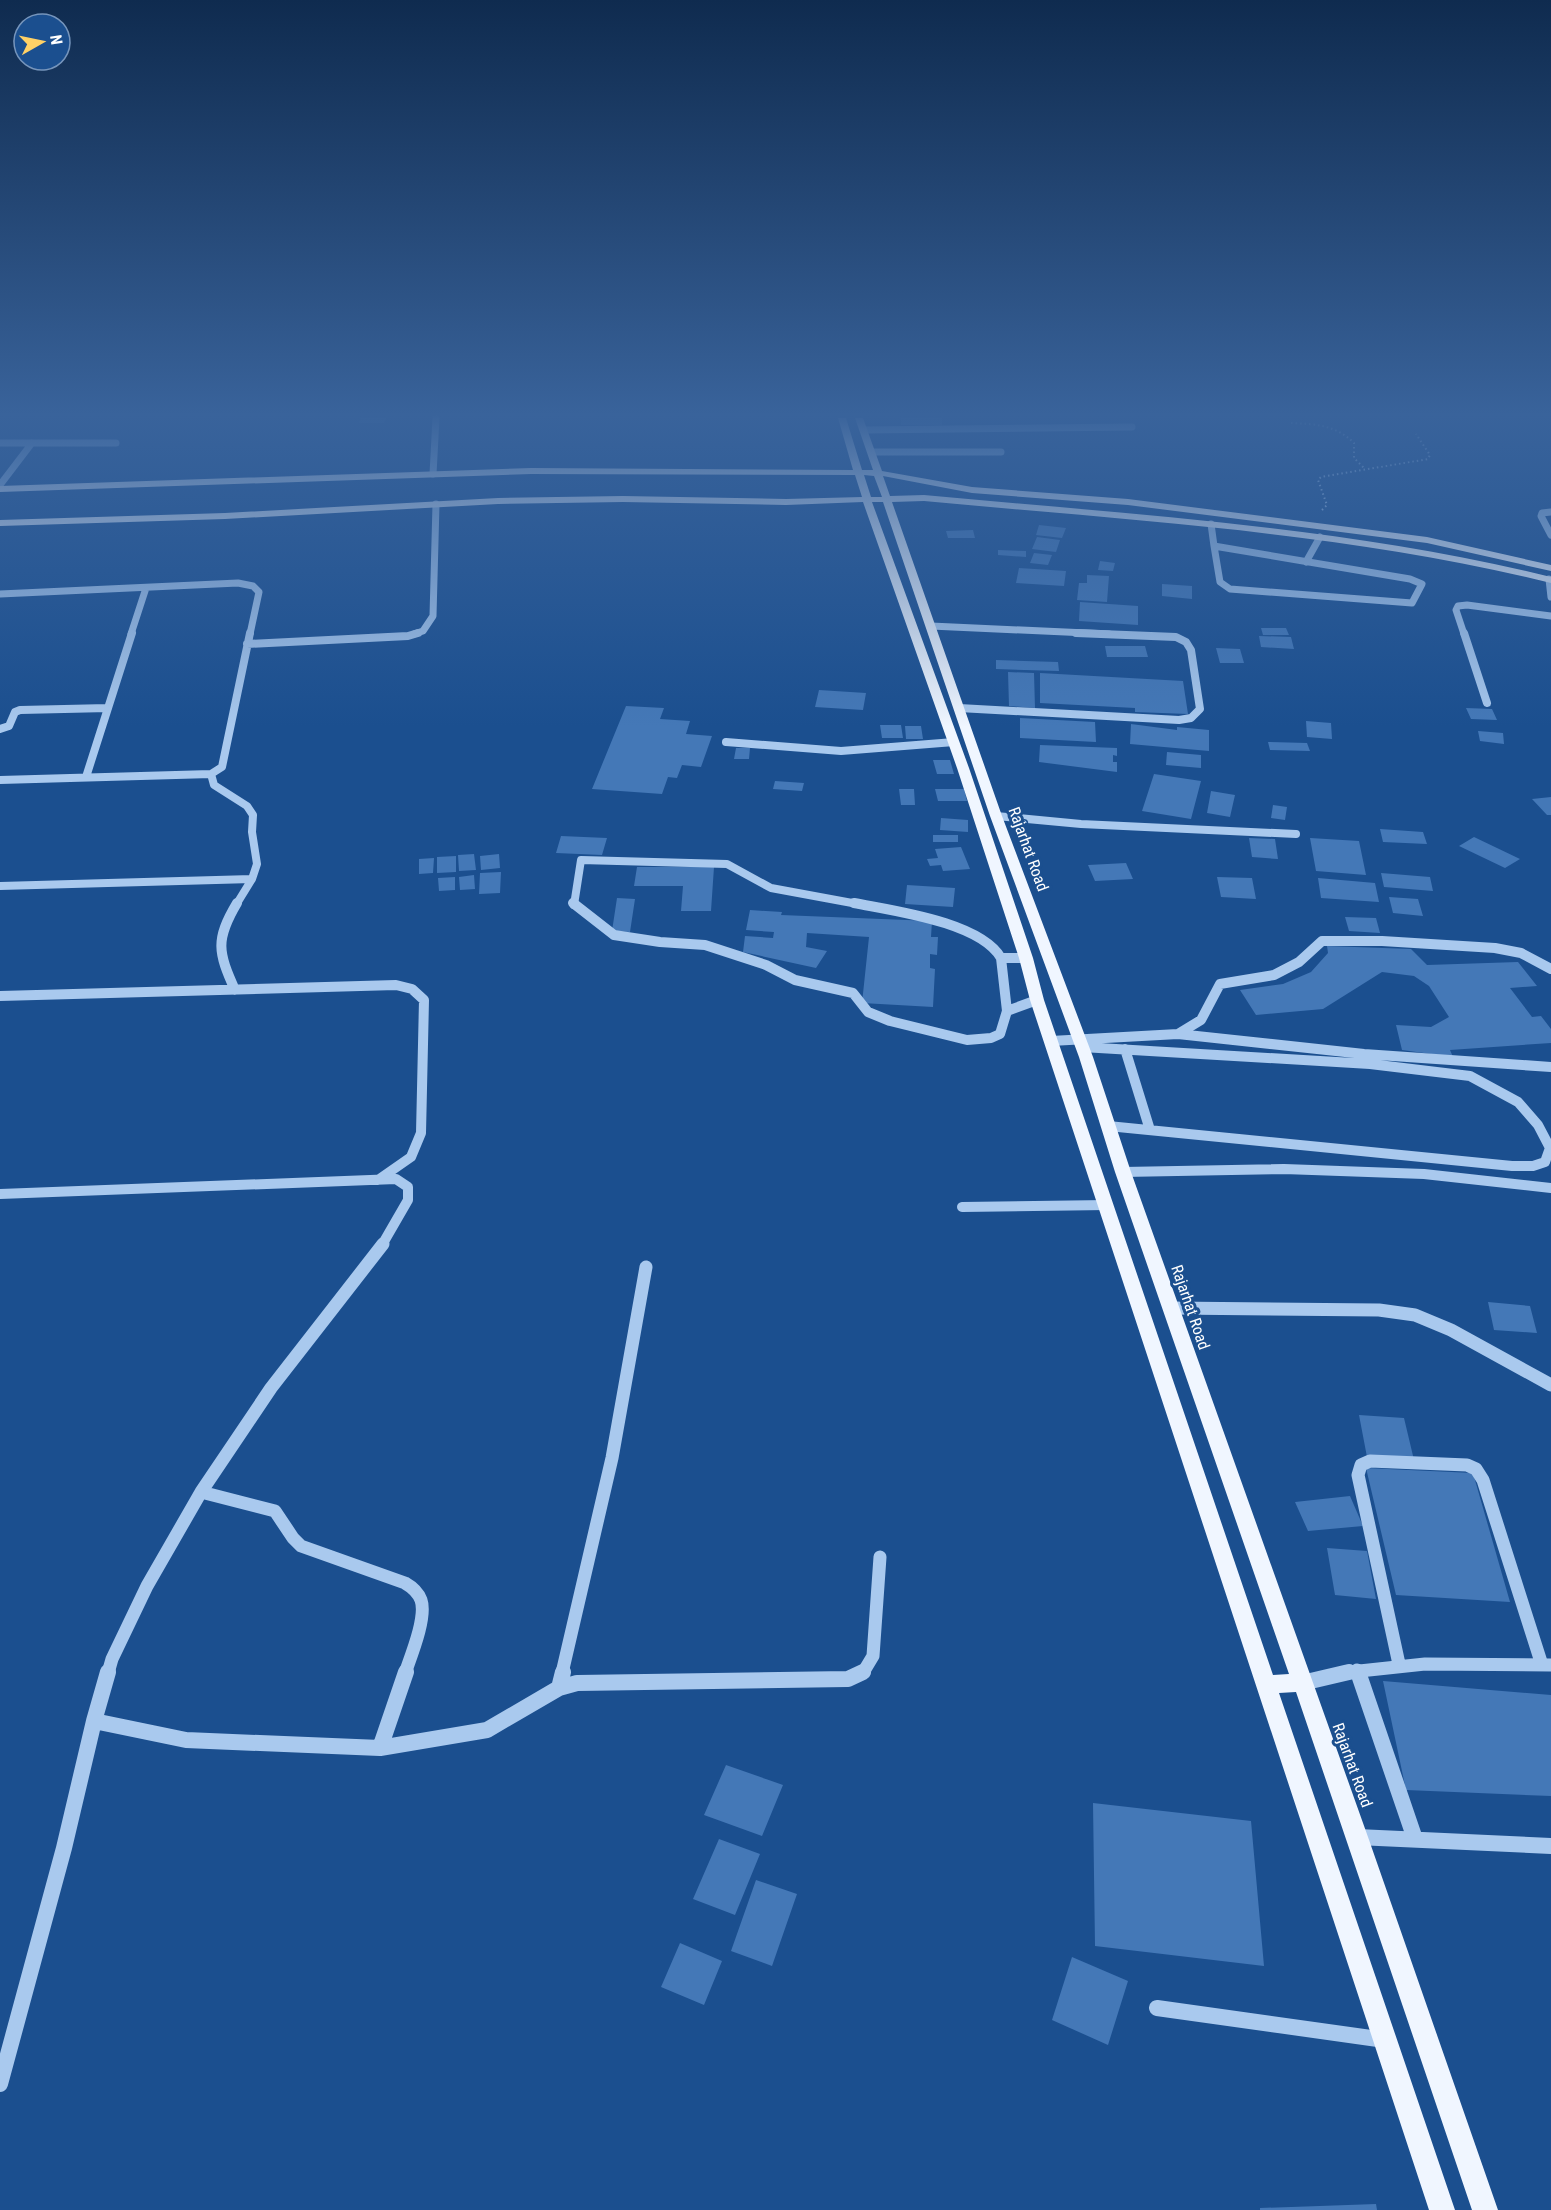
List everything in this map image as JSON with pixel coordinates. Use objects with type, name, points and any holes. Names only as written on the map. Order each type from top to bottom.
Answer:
[{"type":"main road","points":[[0,523],[60,521]]},
{"type":"main road","points":[[875,521],[954,742],[1026,958],[1037,1000],[1442,2210]]},
{"type":"main road","name":"Rajarhat Road","points":[[896,521],[996,816],[1081,1043],[1123,1172],[1358,1837],[1485,2210]]},
{"type":"main road","points":[[1179,521],[1320,537],[1503,568],[1550,580]]},
{"type":"main road","points":[[1283,521],[1426,540],[1551,568]]},
{"type":"main road","points":[[1266,1684],[1302,1683]]},
{"type":"street","points":[[247,644],[408,636],[423,631],[433,616],[436,521]]},
{"type":"street","points":[[1544,521],[1551,535]]},
{"type":"street","points":[[1211,524],[1214,546],[1220,582],[1230,589],[1412,603],[1422,584],[1410,579],[1214,546]]},
{"type":"street","points":[[1306,562],[1320,537]]},
{"type":"street","points":[[1550,580],[1551,597]]},
{"type":"street","points":[[0,594],[238,583],[253,586],[259,592],[222,767],[211,774],[0,780]]},
{"type":"street","points":[[86,777],[146,588]]},
{"type":"street","points":[[1487,703],[1456,610],[1458,606],[1467,605],[1551,616]]},
{"type":"street","points":[[931,626],[1176,638],[1185,642],[1191,650],[1200,709],[1191,718],[1179,720],[959,708]]},
{"type":"street","points":[[0,729],[9,726],[15,712],[20,710],[108,708]]},
{"type":"street","points":[[726,742],[841,751],[954,742]]},
{"type":"street","points":[[211,774],[214,785],[248,806],[253,814],[252,832],[257,864],[252,879],[228,919],[221,938],[222,962],[235,990]]},
{"type":"street","points":[[996,816],[1082,824],[1296,834]]},
{"type":"street","points":[[580,860],[727,864],[771,888],[874,907],[960,927],[995,948],[1001,958],[1007,1011],[1000,1034],[991,1038],[967,1040],[890,1021],[868,1012],[853,993],[795,980],[766,965],[705,945],[660,942],[614,935],[573,904],[580,860]]},
{"type":"street","points":[[0,886],[252,879]]},
{"type":"street","points":[[1178,1034],[1201,1020],[1220,984],[1274,975],[1299,962],[1322,941],[1382,941],[1495,948],[1521,953],[1551,969]]},
{"type":"street","points":[[1001,958],[1026,958]]},
{"type":"street","points":[[0,996],[396,985],[412,989],[424,1000],[421,1133],[417,1151],[405,1163],[378,1180]]},
{"type":"street","points":[[1007,1011],[1037,1000]]},
{"type":"street","points":[[1081,1043],[1178,1034],[1446,1061],[1551,1067]]},
{"type":"street","points":[[1051,1041],[1125,1049],[1370,1064],[1470,1076],[1518,1102],[1538,1125],[1550,1148],[1545,1162],[1533,1166],[1512,1166],[1108,1126]]},
{"type":"street","points":[[1125,1049],[1150,1130]]},
{"type":"street","points":[[1123,1172],[1284,1169],[1424,1174],[1551,1188]]},
{"type":"street","points":[[0,1194],[396,1179],[408,1187],[408,1200],[389,1236],[272,1388],[201,1492],[147,1586],[117,1648],[94,1721],[64,1848],[0,2084]]},
{"type":"street","points":[[962,1207],[1107,1205]]},
{"type":"street","points":[[559,1688],[612,1458],[646,1268]]},
{"type":"street","points":[[1171,1308],[1378,1310],[1415,1315],[1451,1330],[1551,1385]]},
{"type":"street","points":[[1302,1683],[1334,1673],[1398,1664],[1547,1665],[1483,1480],[1476,1469],[1467,1465],[1370,1461],[1361,1465],[1359,1475],[1398,1664]]},
{"type":"street","points":[[201,1492],[275,1511],[284,1519],[293,1540],[301,1546],[405,1583],[416,1591],[422,1604],[418,1627],[380,1748]]},
{"type":"street","points":[[94,1721],[186,1740],[380,1748],[487,1730],[559,1688],[577,1683],[848,1680],[864,1671],[873,1656],[880,1557]]},
{"type":"street","points":[[1357,1670],[1416,1839]]},
{"type":"street","points":[[1358,1837],[1551,1846]]},
{"type":"street","points":[[1156,2008],[1385,2040]]},
{"type":"building","points":[[1039,525],[1066,528],[1062,538],[1036,535]]},
{"type":"building","points":[[973,530],[975,538],[948,538],[946,531]]},
{"type":"building","points":[[1037,537],[1060,540],[1056,552],[1032,549]]},
{"type":"building","points":[[998,550],[1026,551],[1026,557],[998,555]]},
{"type":"building","points":[[1034,553],[1052,555],[1048,565],[1030,563]]},
{"type":"building","points":[[1100,561],[1115,563],[1113,571],[1098,570]]},
{"type":"building","points":[[1019,568],[1066,571],[1064,586],[1016,583]]},
{"type":"building","points":[[1087,575],[1109,576],[1107,602],[1077,600],[1079,583],[1087,583]]},
{"type":"building","points":[[1162,584],[1192,586],[1192,599],[1162,596]]},
{"type":"building","points":[[1080,602],[1138,606],[1138,625],[1079,621]]},
{"type":"building","points":[[1261,628],[1286,628],[1289,635],[1263,635]]},
{"type":"building","points":[[1259,636],[1291,637],[1294,649],[1261,647]]},
{"type":"building","points":[[1105,646],[1145,646],[1148,657],[1107,657]]},
{"type":"building","points":[[1216,648],[1240,649],[1244,663],[1220,663]]},
{"type":"building","points":[[996,660],[1058,662],[1059,671],[996,669]]},
{"type":"building","points":[[1008,672],[1034,673],[1035,708],[1009,706]]},
{"type":"building","points":[[1040,673],[1183,681],[1188,714],[1135,712],[1135,708],[1040,703]]},
{"type":"building","points":[[819,690],[866,693],[863,710],[815,707]]},
{"type":"building","points":[[626,706],[664,708],[660,719],[690,721],[686,734],[712,736],[701,767],[682,765],[677,778],[668,777],[662,794],[592,789]]},
{"type":"building","points":[[1466,708],[1492,709],[1497,720],[1471,719]]},
{"type":"building","points":[[1020,718],[1095,722],[1096,742],[1020,738]]},
{"type":"building","points":[[1306,721],[1331,723],[1332,739],[1307,737]]},
{"type":"building","points":[[1131,724],[1177,730],[1177,727],[1209,730],[1209,751],[1130,744]]},
{"type":"building","points":[[880,725],[901,725],[903,738],[882,738]]},
{"type":"building","points":[[905,726],[921,726],[923,739],[906,739]]},
{"type":"building","points":[[1478,731],[1503,733],[1504,744],[1480,741]]},
{"type":"building","points":[[1268,742],[1307,743],[1310,751],[1270,750]]},
{"type":"building","points":[[1040,745],[1117,748],[1117,756],[1113,755],[1113,762],[1117,762],[1117,772],[1039,762]]},
{"type":"building","points":[[736,748],[750,748],[749,759],[734,759]]},
{"type":"building","points":[[1167,752],[1201,755],[1201,768],[1166,765]]},
{"type":"building","points":[[933,760],[950,760],[954,774],[937,774]]},
{"type":"building","points":[[1154,774],[1201,781],[1191,819],[1142,811]]},
{"type":"building","points":[[775,781],[804,783],[802,791],[773,789]]},
{"type":"building","points":[[899,789],[914,789],[915,805],[901,805]]},
{"type":"building","points":[[935,789],[964,789],[967,801],[938,801]]},
{"type":"building","points":[[1211,791],[1235,795],[1230,817],[1207,813]]},
{"type":"building","points":[[1551,797],[1551,815],[1547,815],[1532,799]]},
{"type":"building","points":[[1273,805],[1287,807],[1285,820],[1271,818]]},
{"type":"building","points":[[941,818],[968,820],[968,832],[940,830]]},
{"type":"building","points":[[1380,829],[1423,832],[1427,844],[1383,842]]},
{"type":"building","points":[[933,835],[958,835],[958,842],[933,842]]},
{"type":"building","points":[[561,836],[607,838],[602,855],[556,853]]},
{"type":"building","points":[[1474,837],[1520,859],[1505,868],[1459,846]]},
{"type":"building","points":[[1249,838],[1275,839],[1278,859],[1252,857]]},
{"type":"building","points":[[1310,838],[1359,841],[1366,875],[1316,871]]},
{"type":"building","points":[[961,847],[970,869],[943,871],[941,865],[930,866],[927,859],[938,858],[935,849]]},
{"type":"building","points":[[474,854],[476,870],[459,871],[458,855]]},
{"type":"building","points":[[499,854],[500,868],[481,870],[480,856]]},
{"type":"building","points":[[456,856],[456,872],[437,873],[437,857]]},
{"type":"building","points":[[434,858],[433,873],[419,874],[419,859]]},
{"type":"building","points":[[1126,863],[1133,879],[1095,881],[1088,865]]},
{"type":"building","points":[[637,867],[714,867],[711,911],[681,911],[683,886],[634,886]]},
{"type":"building","points":[[501,872],[500,893],[479,894],[480,873]]},
{"type":"building","points":[[1381,873],[1430,877],[1433,891],[1384,887]]},
{"type":"building","points":[[474,875],[475,889],[460,890],[459,877]]},
{"type":"building","points":[[455,877],[455,890],[439,891],[438,878]]},
{"type":"building","points":[[1217,877],[1252,878],[1256,899],[1221,897]]},
{"type":"building","points":[[1318,878],[1375,883],[1379,902],[1321,898]]},
{"type":"building","points":[[907,885],[955,888],[953,907],[905,904]]},
{"type":"building","points":[[1389,897],[1418,899],[1423,916],[1393,913]]},
{"type":"building","points":[[617,898],[635,899],[630,932],[612,931]]},
{"type":"building","points":[[750,910],[782,912],[781,915],[932,921],[931,937],[938,937],[937,955],[930,954],[930,968],[935,969],[933,1007],[862,1003],[869,937],[807,933],[806,947],[827,951],[816,968],[743,952],[745,936],[773,938],[774,932],[746,930]]},
{"type":"building","points":[[1345,917],[1376,918],[1380,933],[1349,931]]},
{"type":"building","points":[[1327,946],[1411,949],[1427,965],[1518,962],[1537,986],[1510,988],[1532,1017],[1541,1016],[1551,1029],[1551,1043],[1450,1050],[1453,1057],[1402,1050],[1396,1025],[1431,1027],[1449,1017],[1429,986],[1414,976],[1382,972],[1323,1009],[1256,1015],[1240,990],[1283,984],[1311,972],[1328,953]]},
{"type":"building","points":[[1488,1302],[1530,1306],[1537,1333],[1494,1330]]},
{"type":"building","points":[[1359,1415],[1404,1418],[1414,1460],[1367,1457]]},
{"type":"building","points":[[1366,1468],[1473,1473],[1510,1602],[1396,1595]]},
{"type":"building","points":[[1350,1496],[1363,1526],[1308,1531],[1295,1502]]},
{"type":"building","points":[[1327,1548],[1367,1551],[1376,1599],[1335,1595]]},
{"type":"building","points":[[1383,1681],[1551,1695],[1551,1796],[1406,1790]]},
{"type":"building","points":[[726,1765],[783,1785],[762,1836],[704,1815]]},
{"type":"building","points":[[1093,1803],[1251,1821],[1264,1966],[1095,1946]]},
{"type":"building","points":[[719,1839],[760,1854],[735,1915],[693,1899]]},
{"type":"building","points":[[756,1880],[797,1894],[772,1966],[731,1951]]},
{"type":"building","points":[[680,1943],[722,1961],[704,2005],[661,1987]]},
{"type":"building","points":[[1072,1957],[1128,1981],[1108,2045],[1052,2020]]},
{"type":"building","points":[[1376,2204],[1377,2210],[1260,2210],[1260,2208]]}]
